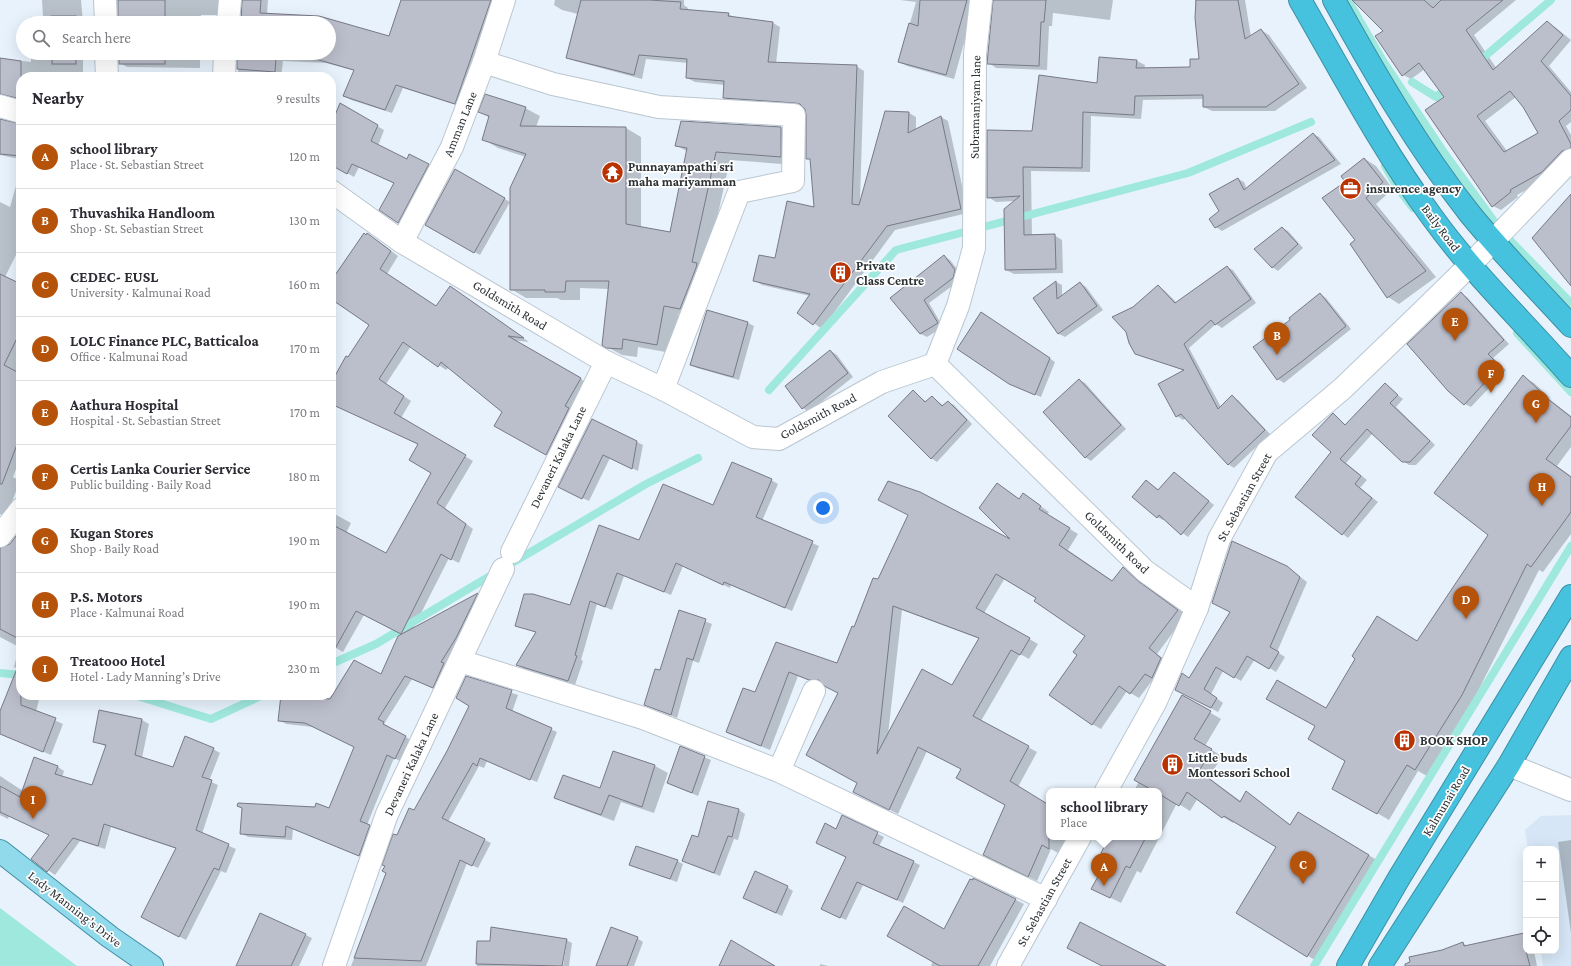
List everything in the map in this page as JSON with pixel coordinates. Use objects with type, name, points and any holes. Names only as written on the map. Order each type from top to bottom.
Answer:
[{"type":"highway","name":"Baily Road","points":[[1300,0],[1399,169],[1432,217],[1470,265],[1533,332],[1571,376]]},
{"type":"highway","points":[[1334,0],[1366,57],[1426,154],[1493,242],[1571,326]]},
{"type":"highway","name":"Kalmunai Road","points":[[1348,966],[1571,596]]},
{"type":"highway","points":[[1380,966],[1509,765],[1571,657]]},
{"type":"main road","name":"Lady Manning’s Drive","points":[[0,851],[110,937],[152,966]]},
{"type":"street","points":[[106,0],[106,16]]},
{"type":"street","points":[[229,16],[230,0]]},
{"type":"street","name":"Amman Lane","points":[[402,242],[452,148],[484,62],[504,0]]},
{"type":"street","name":"Subramaniyam lane","points":[[935,364],[958,306],[974,248],[975,54],[981,0]]},
{"type":"street","points":[[106,60],[107,72]]},
{"type":"street","points":[[224,72],[225,60]]},
{"type":"street","points":[[484,62],[553,84],[659,108],[794,115],[793,181],[739,192],[663,389]]},
{"type":"street","points":[[0,106],[16,111]]},
{"type":"street","name":"St. Sebastian Street","points":[[1108,788],[1155,703],[1197,608],[1219,539],[1267,452],[1342,389],[1493,242],[1571,160]]},
{"type":"street","name":"Goldsmith Road","points":[[336,195],[402,242],[606,362],[663,389],[753,438],[779,439],[882,382],[935,364],[1145,571],[1197,608]]},
{"type":"street","name":"Devaneri Kalaka Lane","points":[[334,966],[387,814],[508,560],[606,362]]},
{"type":"street","points":[[0,536],[16,515]]},
{"type":"street","points":[[460,661],[643,718],[779,771],[1046,899]]},
{"type":"street","points":[[779,771],[814,691]]},
{"type":"street","points":[[1509,765],[1571,790]]},
{"type":"street","name":"St. Sebastian Street","points":[[1008,966],[1078,840]]},
{"type":"shaded area","points":[[1571,815],[1571,966],[1543,966],[1541,954],[1559,954],[1559,846],[1528,846],[1525,830],[1541,816]]},
{"type":"shaded area","points":[[0,908],[77,966],[0,966]]},
{"type":"building","points":[[118,0],[165,0],[165,16],[118,16]]},
{"type":"building","points":[[242,0],[261,0],[260,13],[319,16],[241,16]]},
{"type":"building","points":[[401,0],[491,0],[455,104],[396,85],[385,110],[343,96],[354,70],[319,60],[336,60],[336,21],[389,36]]},
{"type":"building","points":[[581,0],[649,0],[681,2],[680,9],[729,13],[728,16],[773,22],[768,62],[857,65],[852,204],[859,205],[885,111],[909,112],[908,133],[941,116],[961,209],[887,226],[813,325],[797,313],[810,294],[753,281],[759,255],[775,258],[787,201],[814,207],[810,159],[806,159],[805,109],[800,104],[795,103],[723,98],[724,81],[686,78],[687,59],[639,55],[634,75],[566,58]]},
{"type":"building","points":[[920,0],[967,0],[946,75],[898,62],[909,23],[918,26]]},
{"type":"building","points":[[993,0],[1046,0],[1044,22],[1041,22],[1039,66],[987,64]]},
{"type":"building","points":[[1196,0],[1238,0],[1245,39],[1261,29],[1299,84],[1266,107],[1203,107],[1203,95],[1135,96],[1134,115],[1083,112],[1082,168],[1023,167],[1024,235],[1055,234],[1056,269],[1005,270],[1004,209],[1020,196],[987,198],[987,130],[1032,131],[1039,75],[1097,83],[1099,57],[1137,60],[1136,68],[1190,67],[1190,59],[1199,59],[1195,18]]},
{"type":"building","points":[[1352,0],[1424,0],[1433,8],[1441,0],[1503,0],[1466,30],[1493,70],[1547,21],[1563,35],[1541,61],[1571,96],[1571,110],[1559,121],[1571,144],[1571,148],[1562,151],[1542,172],[1510,190],[1511,192],[1492,207],[1425,110],[1444,97],[1419,63],[1402,76],[1375,36],[1383,31]],"holes":[[[1510,91],[1523,107],[1538,133],[1504,152],[1477,116]]]},
{"type":"building","points":[[0,58],[21,61],[21,72],[16,72],[16,98],[0,94]]},
{"type":"building","points":[[52,60],[76,60],[76,64],[52,64]]},
{"type":"building","points":[[119,60],[165,60],[165,64],[119,64]]},
{"type":"building","points":[[237,60],[276,60],[275,72],[237,69]]},
{"type":"building","points":[[485,94],[526,107],[520,126],[626,127],[626,224],[670,232],[687,148],[675,146],[681,121],[781,127],[781,157],[716,152],[692,262],[697,263],[696,268],[680,309],[664,306],[657,345],[623,339],[622,349],[606,348],[602,345],[609,281],[566,281],[565,292],[545,292],[545,290],[510,290],[510,188],[526,154],[482,140],[489,116],[478,112]]},
{"type":"building","points":[[340,103],[378,125],[371,141],[407,159],[409,154],[429,164],[398,223],[379,210],[394,183],[352,164],[347,174],[336,168],[336,113]]},
{"type":"building","points":[[0,119],[16,123],[16,156],[0,154]]},
{"type":"building","points":[[1313,133],[1335,160],[1215,228],[1209,219],[1219,211],[1209,194],[1238,178],[1244,190]]},
{"type":"building","points":[[1364,158],[1383,182],[1366,198],[1426,271],[1387,298],[1350,244],[1355,240],[1322,198],[1345,182],[1341,176]]},
{"type":"building","points":[[455,169],[505,198],[474,253],[425,225]]},
{"type":"building","points":[[1571,194],[1571,286],[1532,238]]},
{"type":"building","points":[[1282,227],[1298,244],[1272,268],[1254,249]]},
{"type":"building","points":[[364,233],[366,235],[367,233],[391,251],[380,269],[436,306],[450,286],[524,338],[508,336],[581,378],[565,406],[569,408],[546,455],[494,426],[502,412],[441,362],[438,367],[403,342],[379,379],[404,396],[394,413],[466,455],[437,503],[466,524],[451,560],[441,554],[401,634],[356,611],[336,647],[336,527],[386,553],[431,473],[409,460],[418,444],[336,406],[336,374],[346,356],[348,357],[369,325],[336,302],[336,274]]},
{"type":"building","points":[[944,255],[955,270],[953,278],[924,300],[938,323],[920,334],[890,298]]},
{"type":"building","points":[[1227,266],[1251,299],[1215,325],[1211,320],[1184,344],[1218,409],[1232,395],[1265,430],[1228,465],[1181,414],[1176,417],[1158,384],[1184,370],[1135,354],[1129,343],[1126,332],[1112,317],[1133,307],[1158,285],[1175,303]]},
{"type":"building","points":[[0,274],[16,282],[16,340],[4,365],[16,371],[16,447],[2,484],[0,484]]},
{"type":"building","points":[[1056,281],[1057,299],[1080,282],[1097,306],[1058,334],[1033,298]]},
{"type":"building","points":[[1461,292],[1504,340],[1488,354],[1500,366],[1464,405],[1448,391],[1407,344]]},
{"type":"building","points":[[1320,293],[1346,326],[1277,380],[1253,347],[1290,320],[1289,318]]},
{"type":"building","points":[[707,310],[748,322],[733,377],[690,365]]},
{"type":"building","points":[[981,312],[1050,358],[1035,395],[1009,384],[957,349]]},
{"type":"building","points":[[830,350],[848,373],[802,409],[785,386]]},
{"type":"building","points":[[1523,375],[1540,391],[1539,392],[1571,417],[1571,426],[1546,459],[1571,477],[1571,512],[1531,567],[1527,564],[1462,695],[1415,770],[1407,765],[1377,814],[1332,789],[1345,761],[1308,739],[1315,726],[1266,699],[1277,680],[1326,708],[1355,659],[1352,656],[1377,616],[1417,641],[1488,535],[1434,493]]},
{"type":"building","points":[[1079,379],[1121,425],[1085,458],[1043,412]]},
{"type":"building","points":[[1385,383],[1398,395],[1390,403],[1430,441],[1410,462],[1402,462],[1367,429],[1340,459],[1361,476],[1355,484],[1372,498],[1342,535],[1295,497],[1331,452],[1312,435],[1333,413],[1345,425]]},
{"type":"building","points":[[913,390],[925,402],[932,396],[942,406],[948,401],[967,420],[931,459],[888,416]]},
{"type":"building","points":[[592,419],[637,441],[632,469],[603,455],[582,499],[558,487]]},
{"type":"building","points":[[732,462],[772,479],[756,517],[813,541],[785,608],[724,582],[723,585],[676,563],[664,592],[617,573],[605,607],[590,601],[575,655],[577,656],[568,681],[516,665],[536,632],[515,626],[524,594],[533,594],[570,605],[599,525],[639,540],[663,484],[713,505]]},
{"type":"building","points":[[1174,472],[1209,501],[1181,535],[1159,515],[1157,518],[1132,497],[1146,480],[1158,490]]},
{"type":"building","points":[[888,481],[920,492],[1010,539],[979,508],[997,483],[1019,499],[1023,493],[1041,506],[1039,509],[1070,528],[1059,545],[1112,581],[1123,567],[1138,581],[1178,610],[1149,648],[1161,658],[1152,678],[1145,674],[1130,694],[1119,686],[1092,725],[1049,695],[1077,655],[1073,652],[1085,636],[1034,601],[1036,598],[996,574],[976,608],[1030,638],[1020,655],[1011,650],[973,716],[1029,746],[1010,781],[1046,803],[1046,840],[1049,840],[1049,849],[1042,845],[1028,877],[983,855],[1005,805],[956,778],[961,769],[918,747],[889,810],[853,792],[857,783],[806,755],[838,693],[826,687],[819,680],[809,680],[789,672],[761,746],[726,732],[743,688],[755,692],[776,642],[837,663],[852,626],[854,627],[873,578],[878,579],[908,515],[878,500]],"holes":[[[893,606],[979,638],[952,685],[922,669],[877,754]]]},
{"type":"building","points":[[16,536],[16,637],[0,629],[0,548],[10,544]]},
{"type":"building","points":[[1232,541],[1287,566],[1300,577],[1270,647],[1279,652],[1269,669],[1247,656],[1234,678],[1216,667],[1204,689],[1217,698],[1211,708],[1175,690],[1182,673],[1189,678],[1230,612],[1212,603]]},
{"type":"building","points":[[478,593],[456,638],[441,662],[444,663],[433,688],[405,676],[378,719],[384,722],[383,724],[406,736],[395,759],[387,755],[360,821],[370,825],[359,856],[286,826],[285,837],[240,834],[242,808],[237,806],[238,803],[315,807],[316,803],[329,808],[354,747],[305,723],[278,721],[280,700],[336,700],[336,689],[354,660],[381,674],[398,636]]},
{"type":"building","points":[[679,610],[706,619],[693,660],[687,658],[671,715],[644,705],[655,669],[660,670]]},
{"type":"building","points":[[16,671],[16,700],[21,700],[21,705],[56,718],[43,752],[0,734],[0,711]]},
{"type":"building","points":[[466,676],[512,690],[506,708],[552,728],[530,780],[480,758],[477,766],[473,763],[442,818],[485,839],[472,866],[460,860],[421,961],[354,958],[386,873],[382,871],[385,866],[382,865],[393,834],[397,835],[409,808],[414,810],[447,751],[469,706],[456,698]]},
{"type":"building","points":[[1182,695],[1211,711],[1194,739],[1212,749],[1199,771],[1240,802],[1246,791],[1290,825],[1298,812],[1369,855],[1307,957],[1236,913],[1276,847],[1224,816],[1222,818],[1187,792],[1179,806],[1162,796],[1162,788],[1149,788],[1134,780]]},
{"type":"building","points":[[99,710],[142,719],[135,755],[173,767],[185,736],[214,748],[202,777],[212,780],[196,830],[229,844],[219,870],[214,868],[179,937],[141,917],[176,848],[104,824],[98,846],[73,838],[47,872],[31,859],[49,835],[0,812],[0,786],[20,797],[34,757],[58,766],[55,774],[92,785],[106,745],[93,742]]},
{"type":"building","points":[[680,746],[705,756],[692,793],[667,783]]},
{"type":"building","points":[[613,751],[655,765],[642,807],[609,795],[601,815],[554,798],[563,775],[600,788]]},
{"type":"building","points":[[708,801],[739,809],[732,837],[728,836],[714,873],[682,861],[692,835],[698,837]]},
{"type":"building","points":[[842,815],[878,832],[873,843],[914,861],[897,900],[857,882],[840,918],[821,909],[846,857],[816,843],[825,823],[836,829]]},
{"type":"building","points":[[1108,840],[1144,840],[1130,868],[1126,866],[1110,898],[1091,889],[1109,857],[1101,853]]},
{"type":"building","points":[[636,846],[678,860],[670,879],[629,865]]},
{"type":"building","points":[[755,871],[788,886],[776,913],[743,898]]},
{"type":"building","points":[[973,878],[1016,899],[978,966],[940,966],[887,936],[904,906],[944,929],[970,879],[973,880]]},
{"type":"building","points":[[260,913],[306,934],[291,966],[236,966]]},
{"type":"building","points":[[1080,922],[1166,966],[1102,966],[1067,948]]},
{"type":"building","points":[[491,927],[567,939],[562,966],[476,964],[477,941],[490,941]]},
{"type":"building","points":[[611,927],[638,937],[627,966],[596,966]]},
{"type":"building","points":[[1523,933],[1523,954],[1527,954],[1530,966],[1405,966],[1405,964],[1410,962],[1409,957],[1442,950],[1463,942],[1464,946]]},
{"type":"building","points":[[731,940],[775,966],[719,966]]},
{"type":"waterway","points":[[1348,0],[1383,61],[1443,151],[1502,232],[1571,303]]},
{"type":"waterway","points":[[1477,63],[1551,0]]},
{"type":"waterway","points":[[1412,82],[1436,97],[1450,86]]},
{"type":"waterway","points":[[769,390],[896,250],[1188,173],[1311,122]]},
{"type":"waterway","points":[[1385,166],[1397,187],[1413,208]]},
{"type":"waterway","points":[[1517,333],[1571,392]]},
{"type":"waterway","points":[[512,563],[646,484],[698,458]]},
{"type":"waterway","points":[[1314,966],[1571,546]]},
{"type":"waterway","points":[[336,662],[376,644],[495,573]]},
{"type":"waterway","points":[[0,673],[16,675]]},
{"type":"waterway","points":[[150,700],[211,719],[252,700]]},
{"type":"place","name":"Punnayampathi sri maha mariyamman","points":[[613,173]]},
{"type":"place","name":"insurence agency","points":[[1351,188]]},
{"type":"place","name":"Private Class Centre","points":[[840,272]]},
{"type":"place","name":"Aathura Hospital","points":[[1455,341]]},
{"type":"place","name":"Thuvashika Handloom","points":[[1277,355]]},
{"type":"place","name":"Certis Lanka Courier Service","points":[[1491,393]]},
{"type":"place","name":"Kugan Stores","points":[[1536,423]]},
{"type":"place","name":"P.S. Motors","points":[[1542,506]]},
{"type":"place","name":"LOLC Finance PLC, Batticaloa","points":[[1466,619]]},
{"type":"place","name":"BOOK SHOP","points":[[1404,740]]},
{"type":"place","name":"Little buds Montessori School","points":[[1173,764]]},
{"type":"place","name":"Treatooo Hotel","points":[[33,819]]},
{"type":"place","name":"CEDEC- EUSL","points":[[1303,884]]},
{"type":"place","name":"school library","points":[[1104,886]]}]
